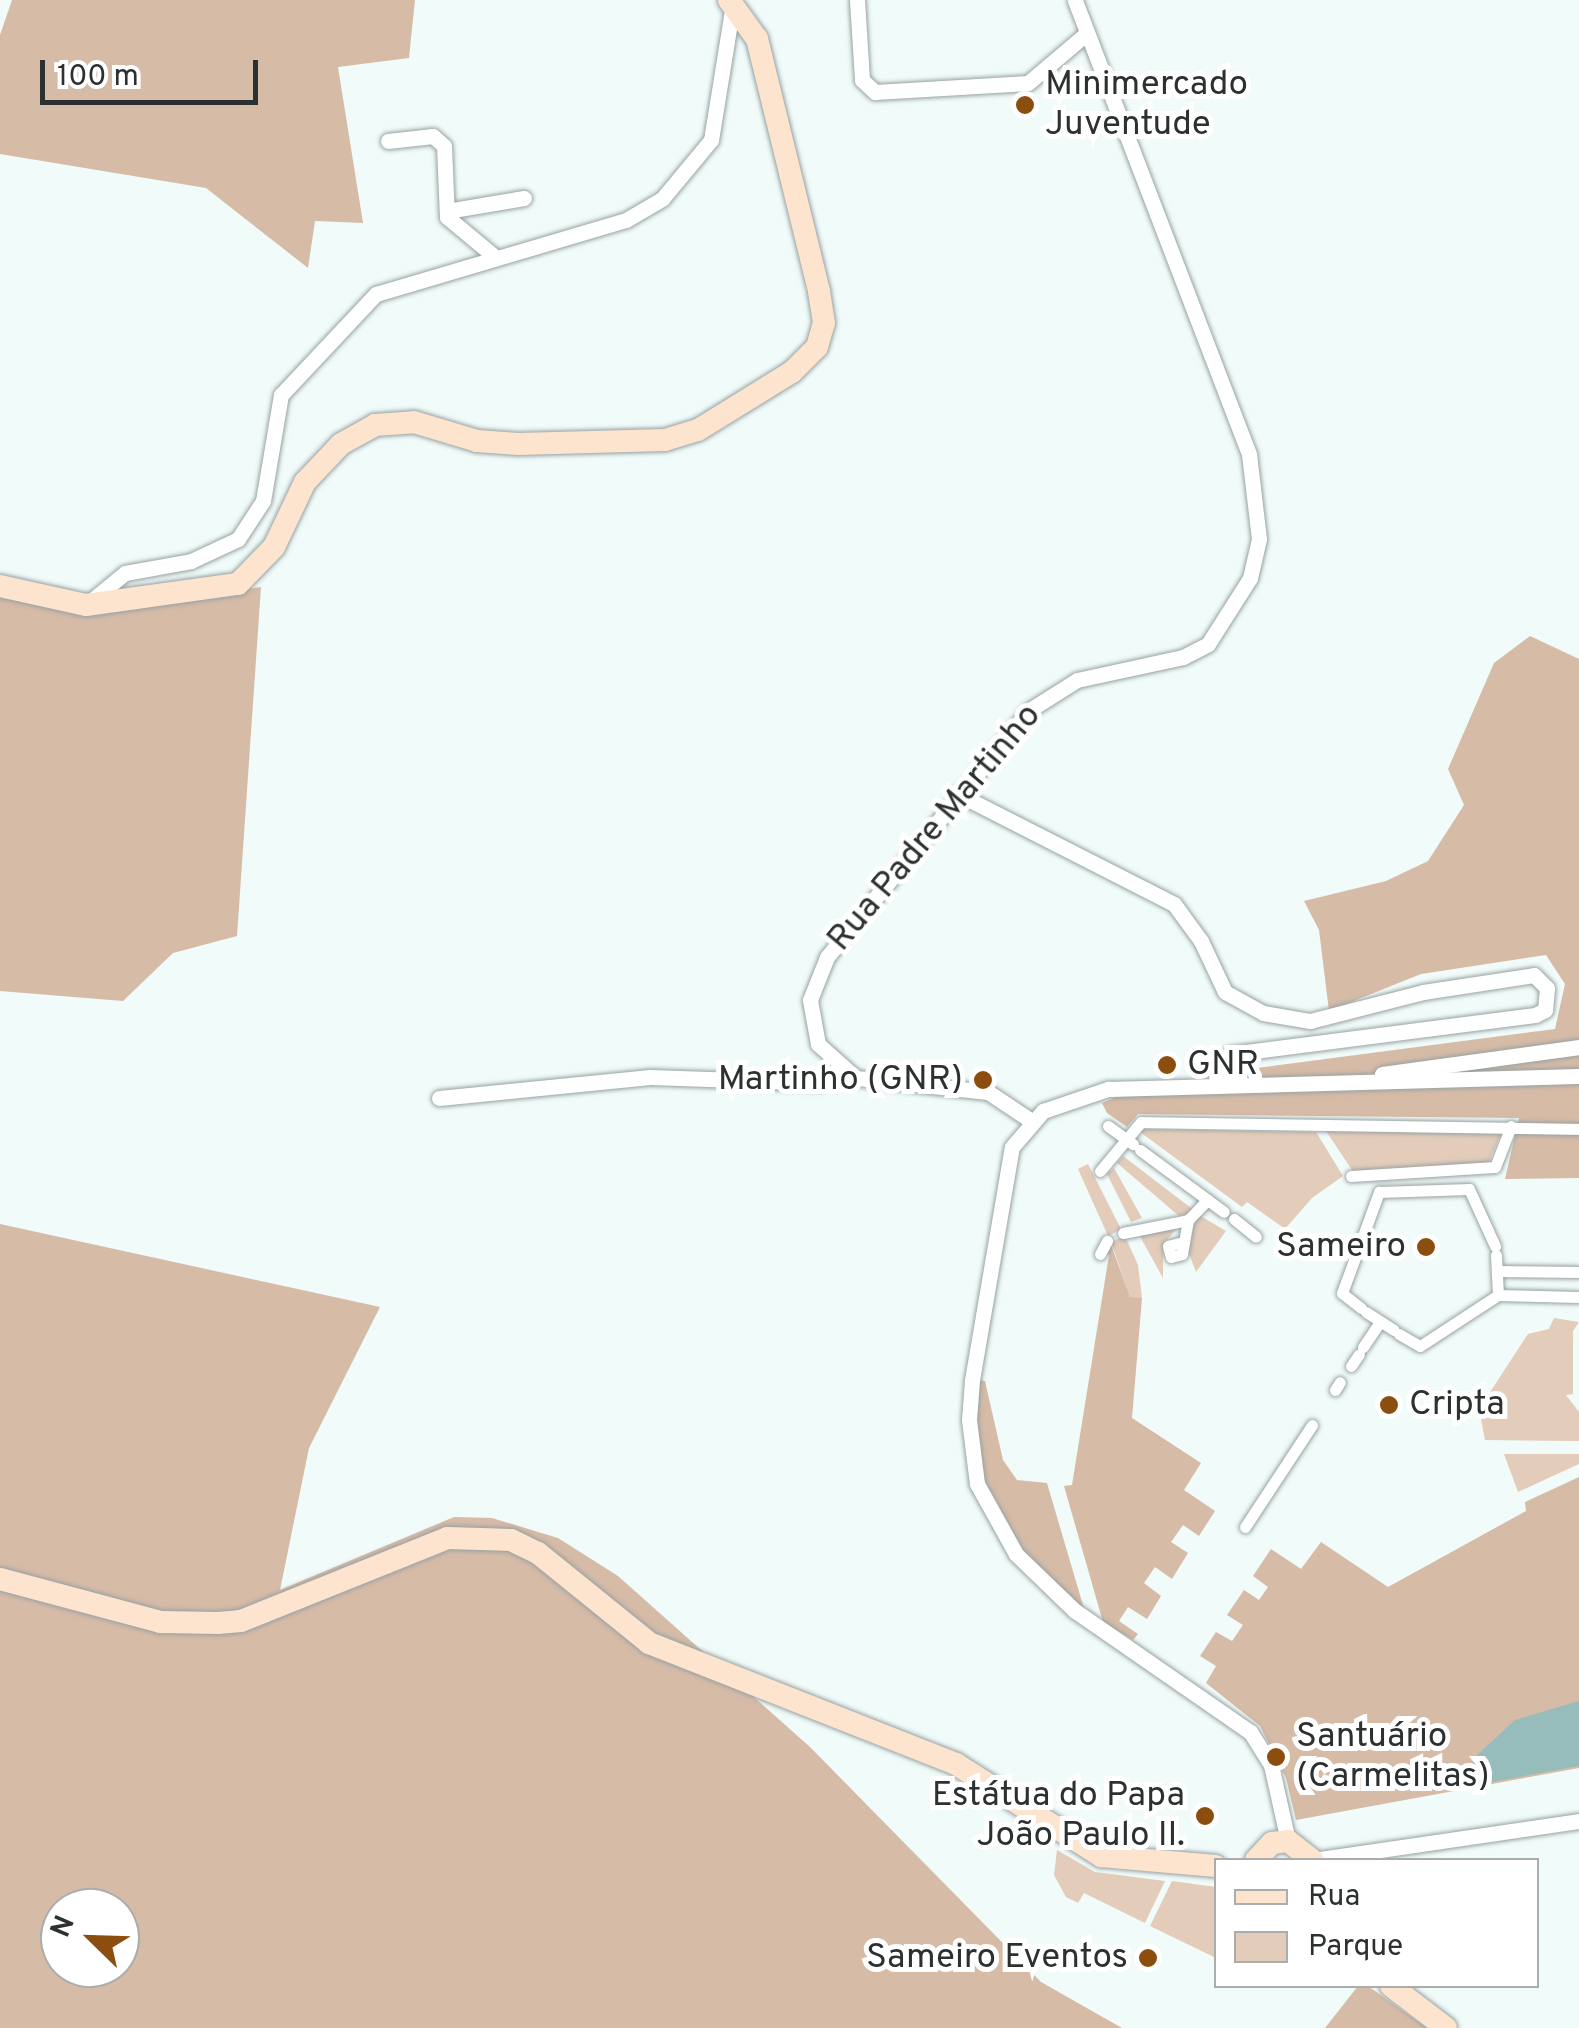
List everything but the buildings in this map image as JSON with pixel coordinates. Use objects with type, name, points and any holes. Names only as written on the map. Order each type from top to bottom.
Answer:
[{"type":"main road","points":[[0,586],[86,605],[238,584],[274,547],[305,482],[341,444],[375,425],[414,422],[477,441],[518,444],[665,440],[698,430],[792,372],[817,348],[822,307],[757,39],[732,1]]},
{"type":"main road","points":[[0,1579],[161,1622],[240,1622],[447,1538],[510,1540],[538,1553],[650,1642],[956,1764],[1101,1856],[1214,1866]]},
{"type":"main road","points":[[1257,1858],[1264,1848],[1288,1841],[1309,1858]]},
{"type":"main road","points":[[1394,1988],[1446,2028]]},
{"type":"street","points":[[857,0],[862,80],[875,92],[1028,82],[1087,33]]},
{"type":"street","name":"Rua Padre Martinho","points":[[842,1070],[812,1028],[816,979],[958,794],[1028,711],[1056,688],[1183,657],[1208,644],[1250,578],[1259,539],[1249,454],[1075,0]]},
{"type":"street","points":[[86,605],[125,573],[191,562],[238,539],[254,522],[266,489],[282,395],[358,308],[400,283],[646,210],[701,158],[717,115],[732,1]]},
{"type":"street","points":[[388,140],[433,136],[444,146],[447,211],[494,256]]},
{"type":"street","points":[[447,211],[524,198]]},
{"type":"street","points":[[958,794],[1174,904],[1202,941],[1224,992],[1264,1013],[1310,1021],[1422,992],[1534,975],[1547,988],[1545,1010],[1535,1015],[1230,1054],[1215,1084]]},
{"type":"street","points":[[1339,1084],[1579,1047]]},
{"type":"street","points":[[439,1098],[650,1077],[818,1083],[834,1080],[842,1070],[878,1084],[988,1092],[1030,1120]]},
{"type":"street","points":[[1288,1841],[1271,1765],[1250,1732],[1075,1612],[1016,1554],[978,1484],[969,1420],[972,1380],[1012,1147],[1030,1120],[1108,1089],[1579,1076]]},
{"type":"street","points":[[1100,1171],[1135,1146],[1141,1122],[1579,1129]]},
{"type":"street","points":[[1108,1126],[1256,1237]]},
{"type":"street","points":[[1351,1176],[1495,1166],[1511,1126]]},
{"type":"street","points":[[1498,1296],[1496,1251],[1468,1188],[1379,1192],[1342,1293],[1420,1346],[1498,1296],[1579,1297]]},
{"type":"street","points":[[1179,1243],[1188,1220],[1208,1200]]},
{"type":"street","points":[[1122,1233],[1188,1220]]},
{"type":"street","points":[[1100,1254],[1108,1240]]},
{"type":"street","points":[[1498,1271],[1579,1272]]},
{"type":"street","points":[[1343,1377],[1380,1322]]},
{"type":"street","points":[[1246,1527],[1312,1426]]},
{"type":"street","points":[[1326,1858],[1579,1821]]},
{"type":"green space","points":[[1326,1131],[1501,1133],[1488,1164],[1354,1173]]},
{"type":"green space","points":[[1140,1132],[1316,1132],[1343,1176],[1312,1198],[1285,1229],[1247,1202],[1242,1207]]},
{"type":"green space","points":[[1123,1156],[1195,1211],[1179,1216],[1117,1163]]},
{"type":"green space","points":[[1088,1164],[1121,1229],[1108,1236],[1078,1169]]},
{"type":"green space","points":[[1114,1168],[1142,1218],[1131,1222],[1107,1174]]},
{"type":"green space","points":[[1199,1215],[1226,1231],[1196,1272],[1185,1243]]},
{"type":"green space","points":[[1177,1228],[1163,1245],[1163,1278],[1137,1231]]},
{"type":"green space","points":[[1125,1236],[1138,1265],[1142,1298],[1130,1298],[1111,1242]]},
{"type":"green space","points":[[1554,1318],[1579,1322],[1573,1331],[1573,1394],[1566,1395],[1579,1412],[1579,1441],[1485,1440],[1479,1409],[1528,1334],[1549,1329]]},
{"type":"green space","points":[[1504,1454],[1579,1454],[1579,1464],[1518,1492]]},
{"type":"green space","points":[[1057,1850],[1095,1872],[1165,1881],[1145,1923],[1084,1893],[1078,1903],[1066,1897],[1054,1875]]},
{"type":"green space","points":[[1172,1881],[1214,1887],[1214,1957],[1150,1926]]},
{"type":"shaded area","points":[[12,0],[415,0],[409,58],[338,67],[363,223],[315,221],[308,268],[206,188],[0,154],[0,35]]},
{"type":"shaded area","points":[[261,587],[237,936],[173,953],[123,1001],[0,991],[0,595],[109,611]]},
{"type":"shaded area","points":[[1530,636],[1579,659],[1579,1178],[1505,1179],[1519,1118],[1138,1114],[1127,1127],[1107,1113],[1102,1103],[1120,1095],[1218,1092],[1242,1070],[1555,1029],[1565,984],[1546,955],[1421,974],[1329,1011],[1319,930],[1304,901],[1386,881],[1428,861],[1464,805],[1448,769],[1494,663]]},
{"type":"shaded area","points":[[0,1224],[380,1307],[309,1448],[280,1590],[454,1517],[492,1518],[558,1538],[618,1576],[810,1747],[1041,1982],[1122,2028],[0,2028]]},
{"type":"shaded area","points":[[1110,1242],[1130,1297],[1142,1298],[1132,1418],[1201,1463],[1184,1490],[1215,1511],[1199,1536],[1183,1525],[1171,1542],[1188,1553],[1172,1579],[1155,1567],[1144,1583],[1161,1596],[1147,1619],[1128,1607],[1119,1621],[1138,1634],[1133,1640],[1103,1622],[1064,1486],[1072,1485],[1109,1255],[1103,1254]]},
{"type":"shaded area","points":[[979,1380],[985,1381],[1003,1460],[1017,1480],[1047,1483],[1085,1612],[1023,1550],[985,1481],[976,1420]]},
{"type":"shaded area","points":[[1579,1477],[1579,1768],[1296,1820],[1286,1778],[1260,1726],[1206,1683],[1216,1666],[1200,1656],[1216,1632],[1232,1641],[1243,1625],[1227,1615],[1244,1590],[1259,1600],[1268,1587],[1253,1576],[1271,1549],[1301,1569],[1321,1542],[1388,1587],[1526,1511],[1525,1502]]},
{"type":"shaded area","points":[[1356,1988],[1371,1988],[1427,2028],[1325,2028]]},
{"type":"water","points":[[1579,1701],[1579,1766],[1481,1784],[1469,1776],[1474,1758],[1515,1720]]},
{"type":"place","name":"Minimercado Juventude","points":[[1025,105]]},
{"type":"place","name":"GNR","points":[[1167,1065]]},
{"type":"place","name":"Martinho (GNR)","points":[[983,1080]]},
{"type":"place","name":"Sameiro","points":[[1426,1247]]},
{"type":"place","name":"Cripta","points":[[1389,1405]]},
{"type":"place","name":"Santuário (Carmelitas)","points":[[1276,1757]]},
{"type":"place","name":"Estátua do Papa João Paulo II.","points":[[1205,1816]]},
{"type":"place","name":"Sameiro Eventos","points":[[1148,1958]]}]
